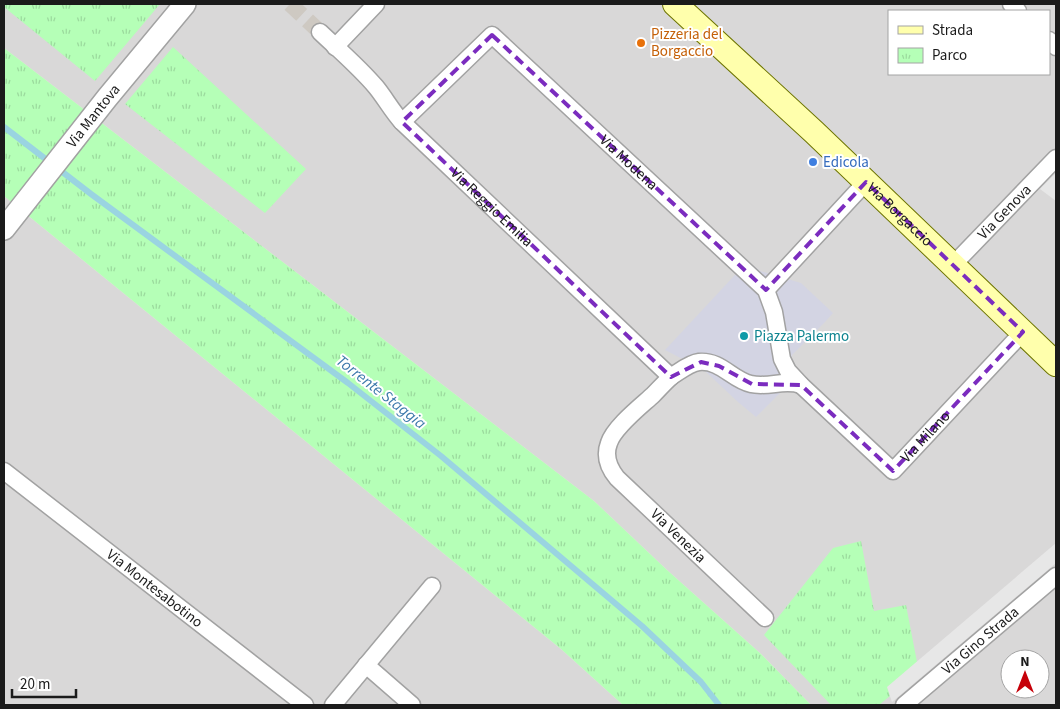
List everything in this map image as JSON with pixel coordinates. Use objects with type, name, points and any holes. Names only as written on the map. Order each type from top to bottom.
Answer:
[{"type":"main road","name":"Via Borgaccio","points":[[675,4],[866,182],[1056,364]]},
{"type":"street","name":"Via Mantova","points":[[4,229],[185,4]]},
{"type":"street","points":[[336,47],[376,4]]},
{"type":"street","name":"Via Reggio Emilia","points":[[320,32],[374,86],[402,122],[671,377]]},
{"type":"street","name":"Via Modena","points":[[402,122],[492,35],[766,290]]},
{"type":"street","name":"Via Genova","points":[[953,265],[1056,158]]},
{"type":"street","points":[[801,385],[788,371],[782,359],[774,312],[766,290],[866,182]]},
{"type":"street","name":"Via Milano","points":[[801,385],[893,471],[1022,332]]},
{"type":"street","points":[[671,377],[688,366],[701,362],[719,366],[752,384],[772,385],[790,383],[801,385]]},
{"type":"street","name":"Via Venezia","points":[[671,377],[615,432],[608,445],[607,463],[617,478],[765,618]]},
{"type":"street","name":"Via Montesabotino","points":[[4,471],[305,705]]},
{"type":"street","name":"Via Gino Strada","points":[[904,705],[1056,576]]},
{"type":"street","points":[[333,705],[432,586]]},
{"type":"street","points":[[366,665],[412,705]]},
{"type":"highlighted area","points":[[492,35],[766,290],[866,182],[1023,332],[893,471],[801,385],[752,384],[719,366],[701,362],[671,377],[402,122]]},
{"type":"shaded area","points":[[4,4],[1056,4],[1056,705],[811,705],[761,654],[667,570],[594,501],[4,48]]},
{"type":"shaded area","points":[[1056,173],[1056,201],[1040,189]]},
{"type":"shaded area","points":[[4,196],[561,649],[623,705],[4,705]]},
{"type":"shaded area","name":"Piazza Palermo","points":[[748,261],[760,271],[801,283],[833,313],[792,355],[784,389],[756,417],[704,370],[665,350]]},
{"type":"shaded area","points":[[1056,543],[1056,563],[892,702],[887,687]]},
{"type":"green space","points":[[4,4],[160,4],[95,81],[4,7]]},
{"type":"green space","points":[[173,47],[306,169],[265,213],[125,104]]},
{"type":"green space","points":[[4,48],[594,501],[667,570],[761,654],[811,705],[623,705],[561,649],[4,196]]},
{"type":"green space","points":[[861,541],[874,611],[906,605],[917,662],[888,687],[890,696],[879,705],[831,705],[764,635],[833,548]]},
{"type":"waterway","name":"Torrente Staggia","points":[[4,127],[91,194],[348,383],[441,456],[642,626],[701,682],[719,705]]},
{"type":"tunnel","points":[[290,4],[320,32]]},
{"type":"place","name":"Pizzeria del Borgaccio","points":[[641,43]]},
{"type":"place","name":"Edicola","points":[[813,162]]},
{"type":"place","name":"Piazza Palermo","points":[[744,336]]}]
